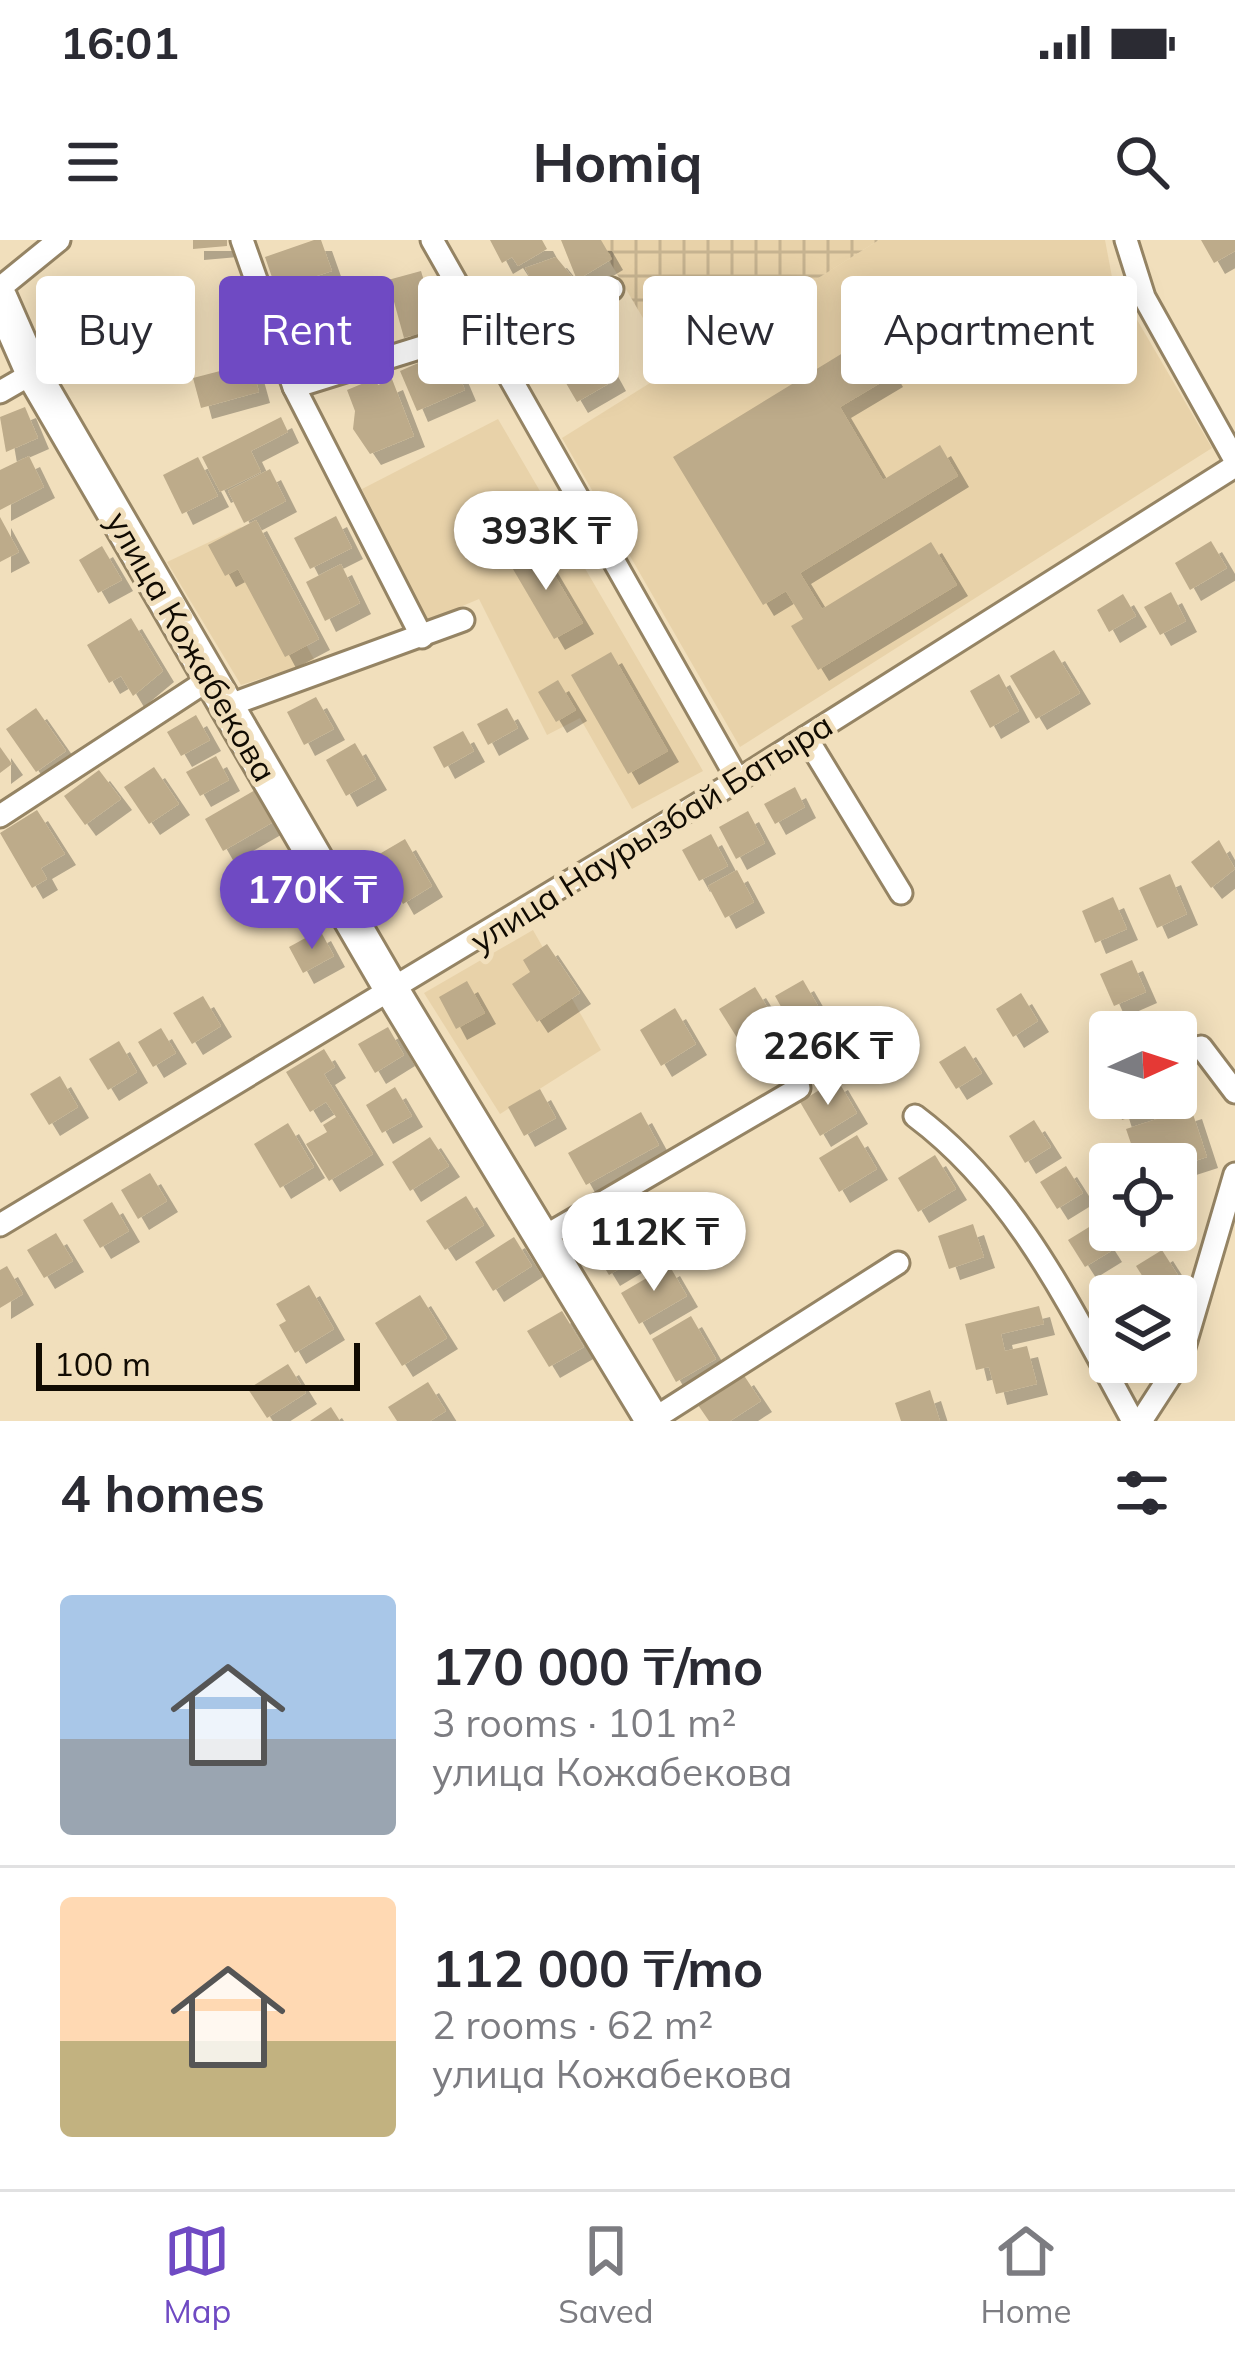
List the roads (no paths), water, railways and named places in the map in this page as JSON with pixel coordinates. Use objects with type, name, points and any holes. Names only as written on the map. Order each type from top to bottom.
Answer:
[{"type":"main road","name":"улица Кожабекова","points":[[0,298],[33,374],[393,992],[652,1421]]},
{"type":"street","points":[[0,288],[59,240]]},
{"type":"street","points":[[242,240],[294,387],[422,637]]},
{"type":"street","points":[[432,240],[451,276]]},
{"type":"street","points":[[1126,240],[1144,297],[1235,463]]},
{"type":"street","points":[[294,387],[418,348]]},
{"type":"street","points":[[0,392],[33,374]]},
{"type":"street","points":[[511,384],[738,780]]},
{"type":"street","name":"улица Наурызбай Батыра","points":[[0,1225],[738,780],[1235,463]]},
{"type":"street","points":[[0,817],[219,692],[422,637],[464,620]]},
{"type":"street","points":[[806,737],[901,893]]},
{"type":"street","points":[[1201,1046],[1235,1092]]},
{"type":"street","points":[[542,1238],[799,1088]]},
{"type":"street","points":[[915,1117],[950,1143],[1035,1243],[1137,1421],[1180,1361],[1235,1174]]},
{"type":"street","points":[[652,1421],[898,1263]]}]
